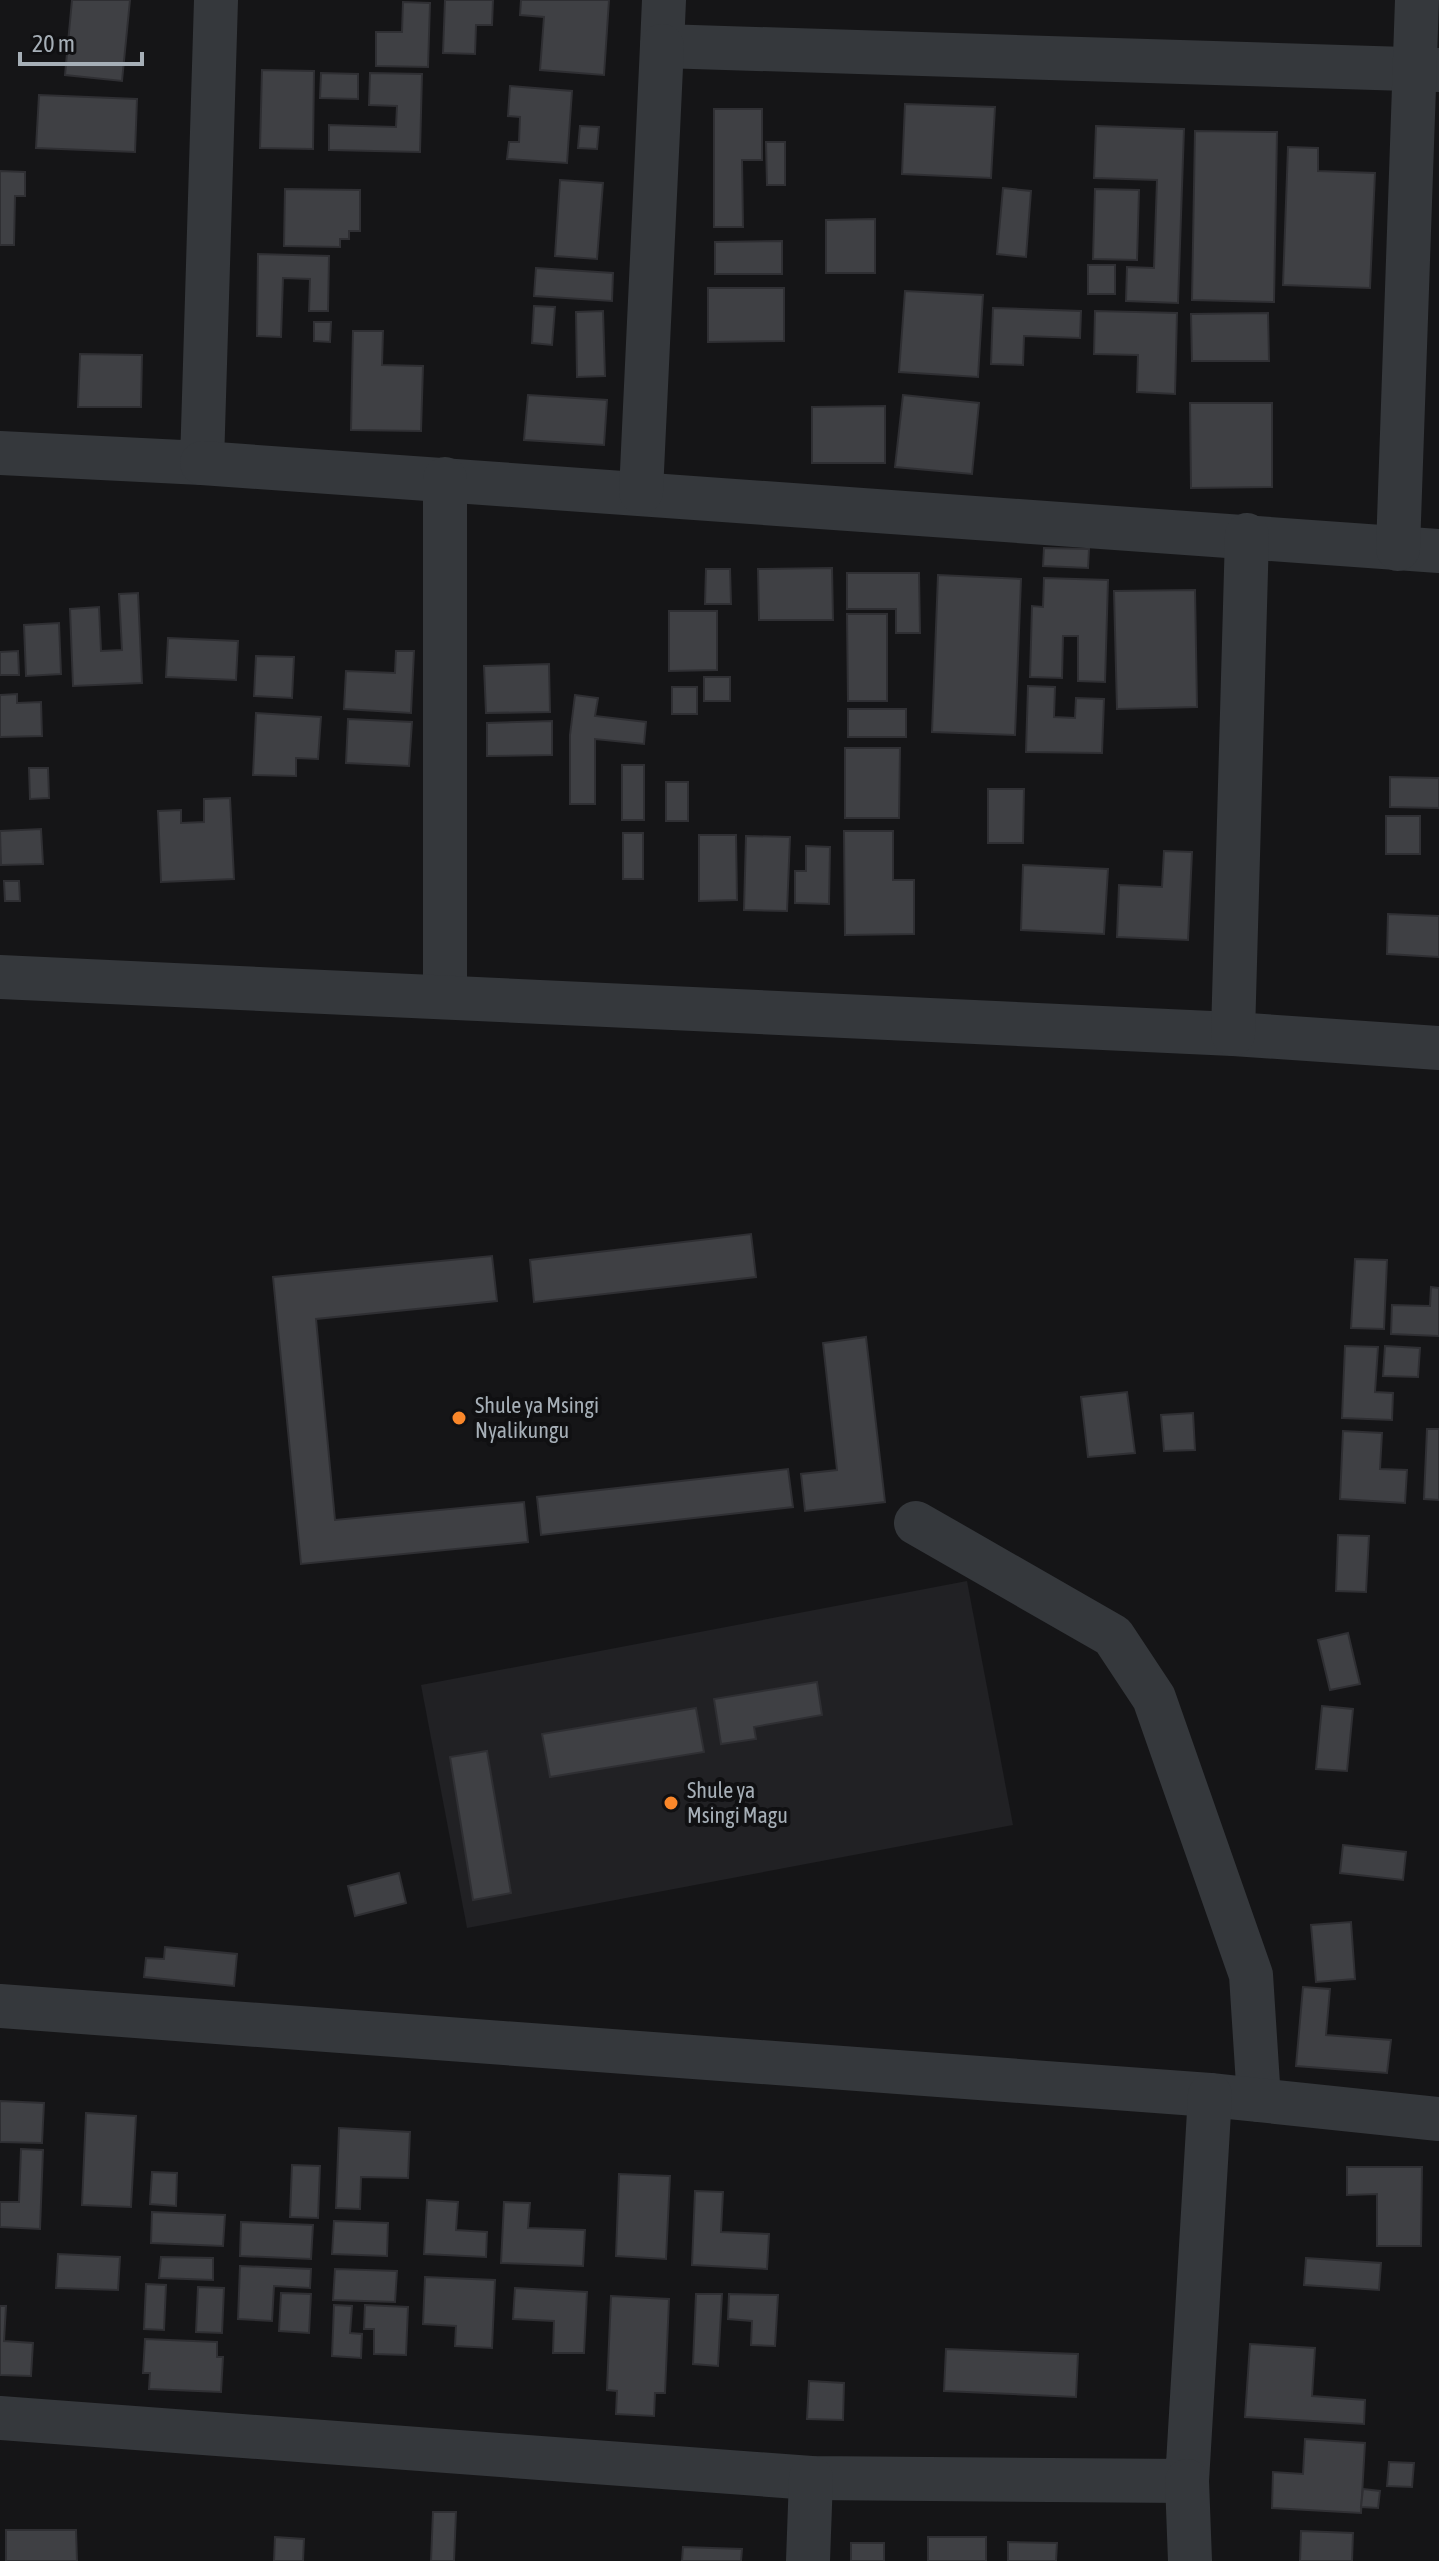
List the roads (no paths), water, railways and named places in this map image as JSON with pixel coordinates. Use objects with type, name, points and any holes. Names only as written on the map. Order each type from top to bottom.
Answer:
[{"type":"street","points":[[202,463],[216,0]]},
{"type":"street","points":[[641,492],[664,0]]},
{"type":"street","points":[[0,453],[641,492],[1418,550],[1428,69],[1417,0]]},
{"type":"street","points":[[662,46],[1428,69]]},
{"type":"street","points":[[445,479],[445,997]]},
{"type":"street","points":[[1233,1034],[1247,535]]},
{"type":"street","points":[[0,977],[1233,1034],[1439,1048]]},
{"type":"street","points":[[916,1523],[1113,1636],[1154,1698],[1251,1975],[1259,2100]]},
{"type":"street","points":[[0,2006],[1210,2095],[1439,2119]]},
{"type":"street","points":[[1190,2561],[1187,2481],[1210,2095]]},
{"type":"street","points":[[0,2418],[811,2478],[1187,2481]]},
{"type":"street","points":[[808,2561],[811,2478]]},
{"type":"place","name":"Shule ya Msingi Nyalikungu","points":[[459,1418]]},
{"type":"place","name":"Shule ya Msingi Magu","points":[[671,1803]]}]
